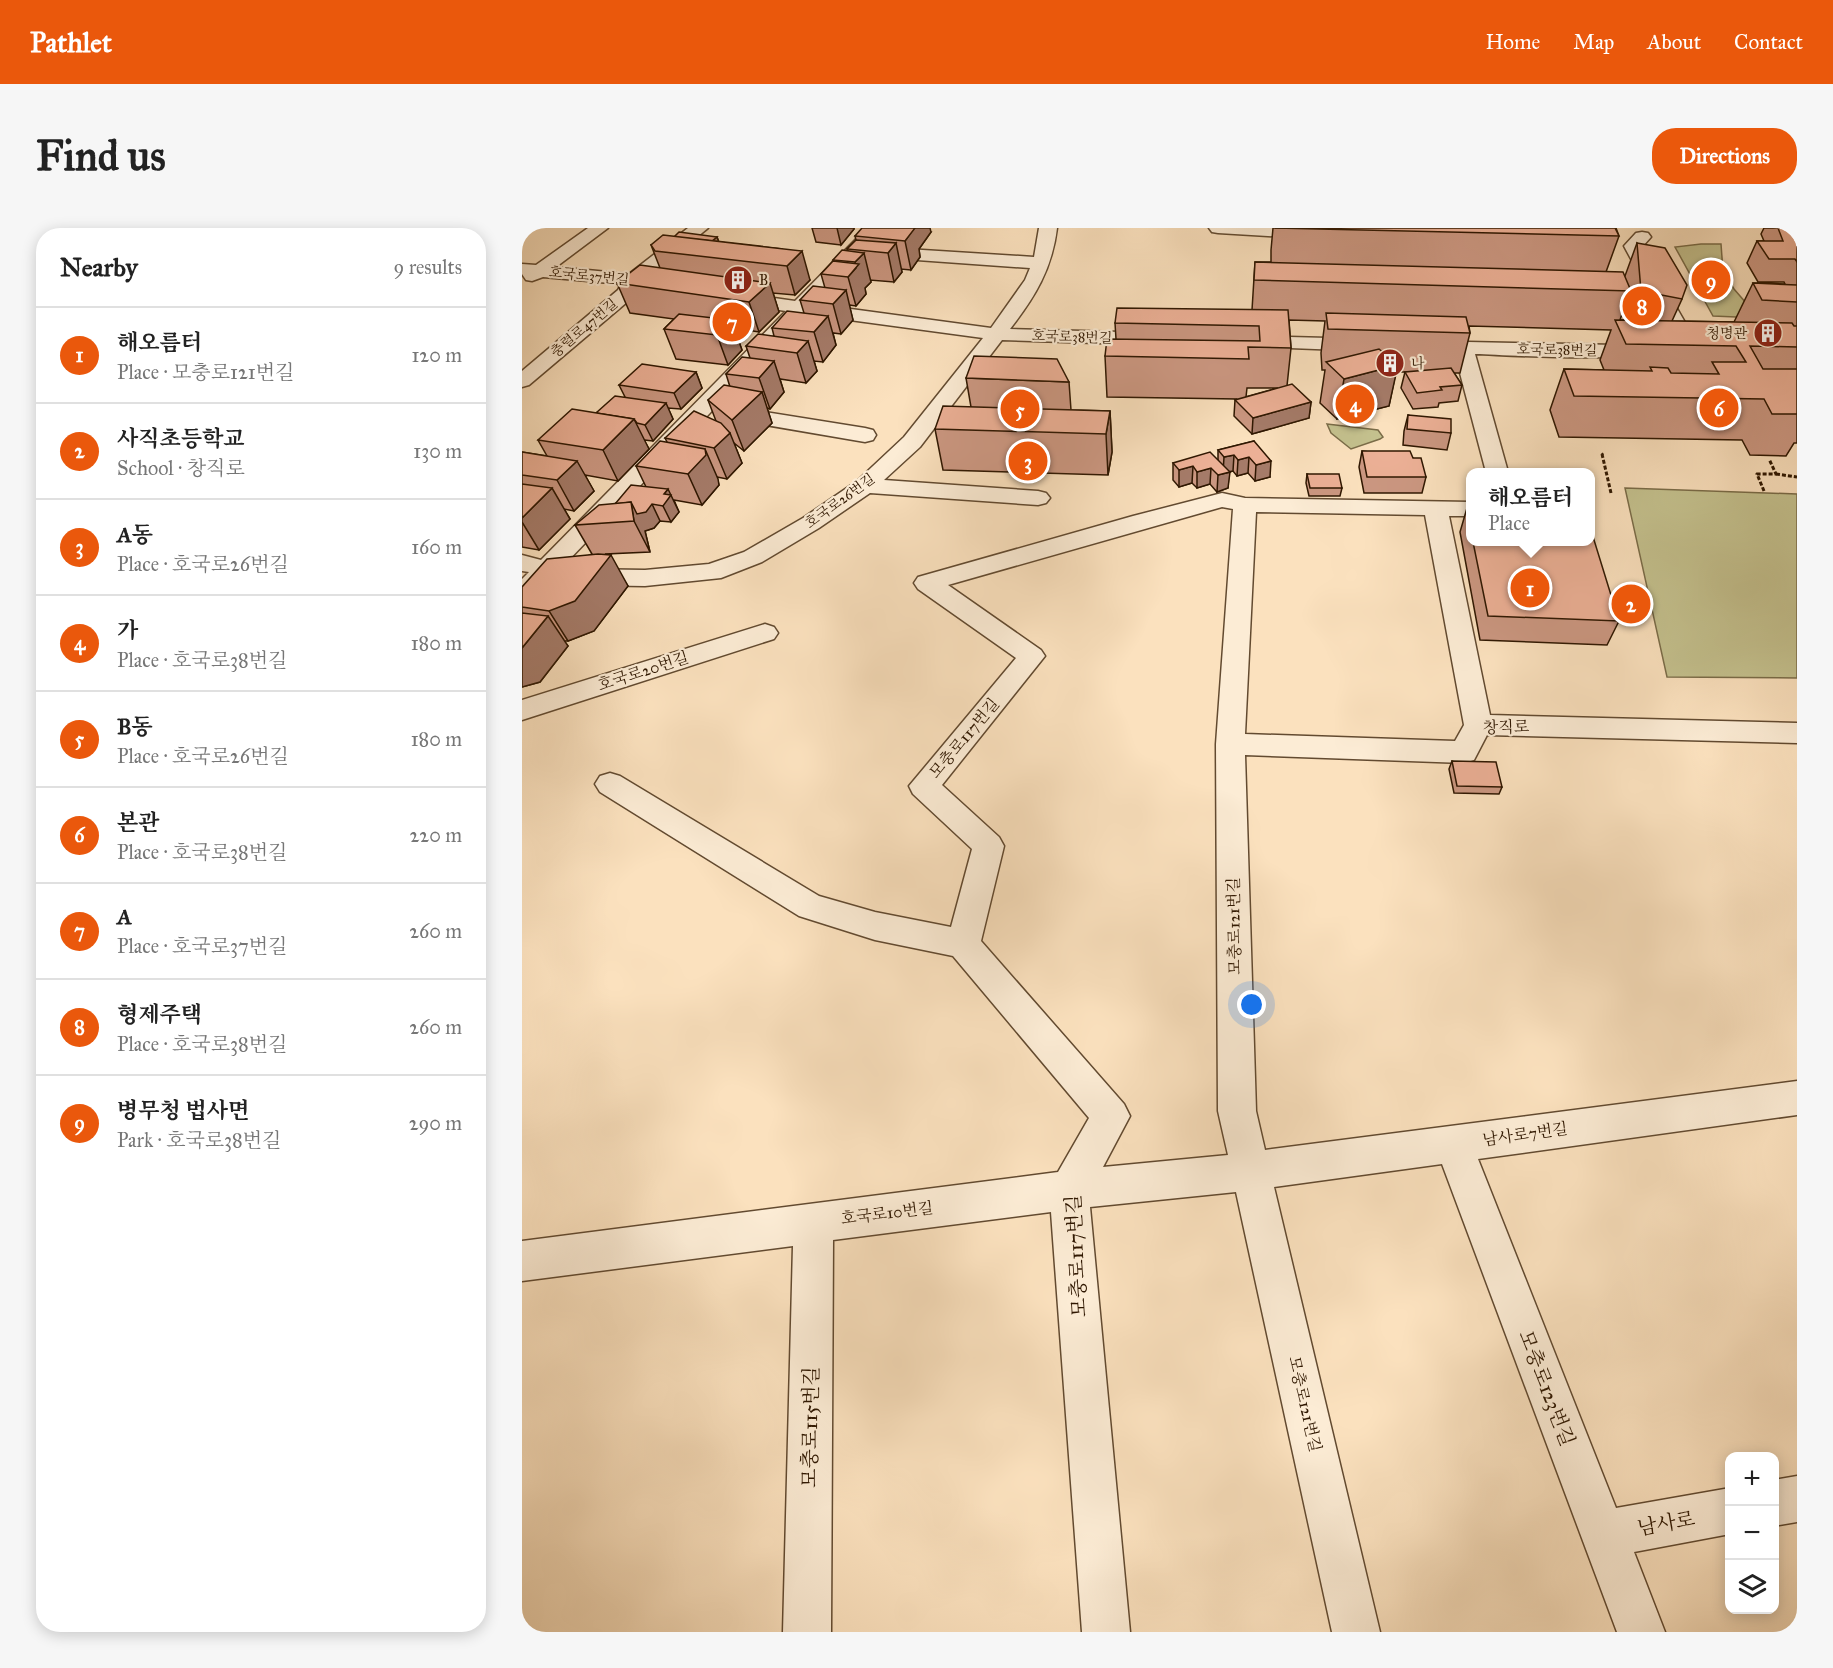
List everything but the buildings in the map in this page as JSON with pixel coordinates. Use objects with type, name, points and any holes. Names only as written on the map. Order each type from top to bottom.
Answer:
[{"type":"street","points":[[522,283],[531,270],[599,228]]},
{"type":"street","name":"충렬로47번길","points":[[522,381],[626,293],[633,280],[699,228]]},
{"type":"street","points":[[522,594],[852,250],[877,228]]},
{"type":"street","name":"호국로26번길","points":[[522,563],[547,567],[580,577],[645,578],[712,572],[753,557],[811,523],[865,486],[912,442],[1034,280],[1041,263],[1048,228]]},
{"type":"street","points":[[1218,228],[1331,235]]},
{"type":"street","name":"호국로38번길","points":[[1405,346],[1616,351],[1671,345],[1681,339],[1680,331],[1632,243]]},
{"type":"street","points":[[852,250],[1041,263]]},
{"type":"street","name":"호국로37번길","points":[[531,270],[633,280],[646,286],[681,291]]},
{"type":"street","points":[[716,296],[798,308]]},
{"type":"street","name":"호국로38번길","points":[[798,308],[995,334],[1179,340]]},
{"type":"street","points":[[1225,342],[1381,346]]},
{"type":"street","points":[[1463,348],[1496,468]]},
{"type":"street","points":[[701,408],[865,435]]},
{"type":"street","points":[[865,486],[1038,498]]},
{"type":"street","name":"모충로117번길","points":[[1106,1632],[1069,1190],[1111,1116],[963,944],[988,846],[924,786],[1032,657],[927,583],[1222,500],[1245,505]]},
{"type":"street","points":[[1245,505],[1466,509]]},
{"type":"street","name":"모충로121번길","points":[[1245,505],[1230,744],[1237,1111],[1356,1632]]},
{"type":"street","points":[[1436,509],[1478,725]]},
{"type":"street","name":"호국로20번길","points":[[522,710],[765,633]]},
{"type":"street","name":"창직로","points":[[1230,744],[1464,752],[1478,725],[1797,733]]},
{"type":"street","points":[[610,784],[810,908],[875,926],[963,944]]},
{"type":"street","name":"남사로7번길","points":[[1252,1171],[1797,1098]]},
{"type":"street","name":"모충로123번길","points":[[1453,1143],[1641,1632]]},
{"type":"street","name":"호국로10번길","points":[[522,1261],[1069,1190],[1252,1171]]},
{"type":"street","name":"모충로115번길","points":[[807,1632],[813,1222]]},
{"type":"street","points":[[1779,1502],[1797,1499]]},
{"type":"street","name":"남사로","points":[[1603,1534],[1725,1512]]},
{"type":"path","points":[[1602,453],[1611,493]]},
{"type":"path","points":[[1769,459],[1776,474]]},
{"type":"path","points":[[1764,491],[1756,474],[1797,477]]},
{"type":"shaded area","points":[[1721,244],[1723,271],[1734,289],[1759,318],[1713,316],[1675,247]]},
{"type":"shaded area","points":[[1327,424],[1378,430],[1383,437],[1351,449],[1331,433]]},
{"type":"shaded area","points":[[1625,488],[1797,494],[1797,678],[1667,677]]},
{"type":"place","name":"B","points":[[738,280]]},
{"type":"place","name":"병무청 법사면","points":[[1711,280]]},
{"type":"place","name":"형제주택","points":[[1642,306]]},
{"type":"place","name":"A","points":[[732,322]]},
{"type":"place","name":"청명관","points":[[1768,333]]},
{"type":"place","name":"나","points":[[1390,363]]},
{"type":"place","name":"가","points":[[1355,404]]},
{"type":"place","name":"본관","points":[[1719,408]]},
{"type":"place","name":"B동","points":[[1020,409]]},
{"type":"place","name":"A동","points":[[1028,461]]},
{"type":"place","name":"해오름터","points":[[1530,588]]},
{"type":"place","name":"사직초등학교","points":[[1631,604]]}]
